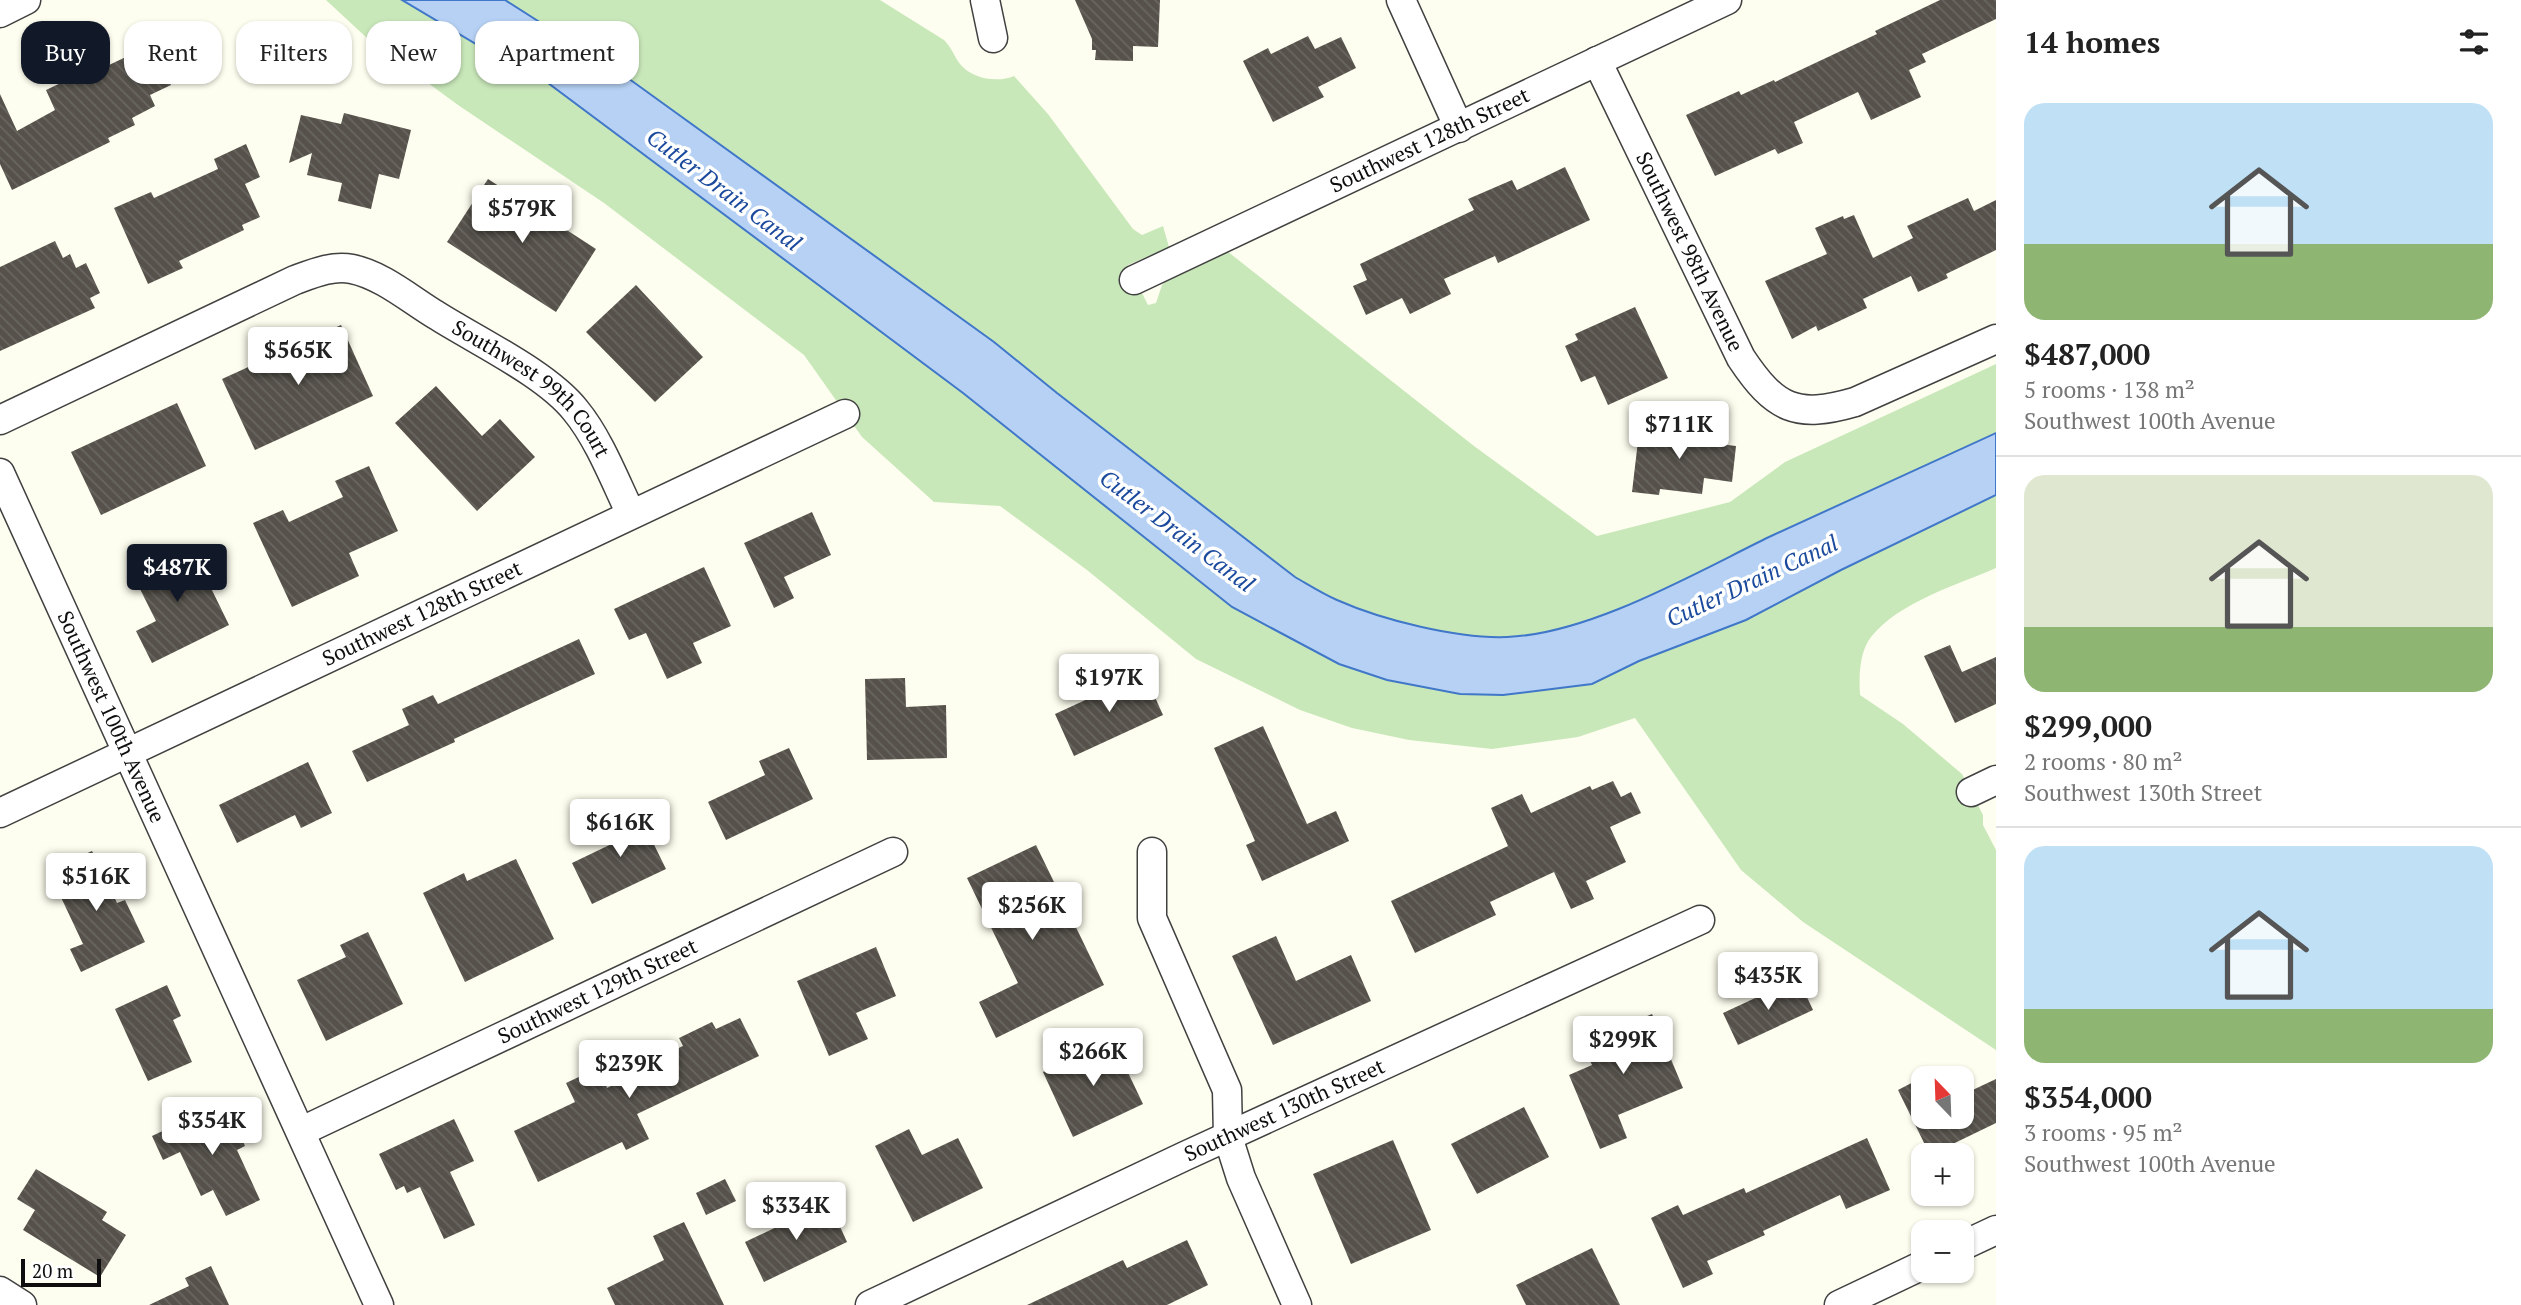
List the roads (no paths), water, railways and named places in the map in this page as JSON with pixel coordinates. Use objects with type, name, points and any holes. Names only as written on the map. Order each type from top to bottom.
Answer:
[{"type":"street","points":[[0,13],[26,0]]},
{"type":"street","points":[[985,0],[993,38]]},
{"type":"street","points":[[1401,0],[1459,128]]},
{"type":"street","name":"Southwest 128th Street","points":[[1134,280],[1727,0]]},
{"type":"street","name":"Southwest 98th Avenue","points":[[1597,61],[1741,358],[1755,379],[1781,403],[1812,411],[1832,409],[1855,402],[1996,339]]},
{"type":"street","name":"Southwest 99th Court","points":[[0,420],[295,280],[336,268],[351,269],[377,279],[514,362],[564,397],[578,413],[606,461],[631,514]]},
{"type":"street","name":"Southwest 128th Street","points":[[0,813],[845,414]]},
{"type":"street","name":"Southwest 100th Avenue","points":[[0,473],[379,1305]]},
{"type":"street","name":"Southwest 129th Street","points":[[302,1131],[893,852]]},
{"type":"street","points":[[1152,852],[1152,918],[1227,1090],[1228,1137],[1241,1178],[1297,1305]]},
{"type":"street","name":"Southwest 130th Street","points":[[870,1305],[1700,920]]},
{"type":"street","points":[[1974,1240],[1996,1230]]},
{"type":"street","points":[[1839,1305],[1911,1271]]},
{"type":"street","points":[[0,1290],[22,1305]]},
{"type":"water","points":[[402,0],[505,0],[538,21],[475,21],[475,44],[461,35],[461,21],[437,21]]},
{"type":"water","name":"Cutler Drain Canal","points":[[549,84],[636,84],[994,342],[1295,577],[1332,598],[1420,627],[1466,635],[1507,637],[1539,633],[1607,614],[1996,433],[1996,495],[1841,570],[1746,620],[1639,661],[1592,684],[1503,695],[1460,694],[1387,680],[1339,664],[1232,607],[963,393]]}]
